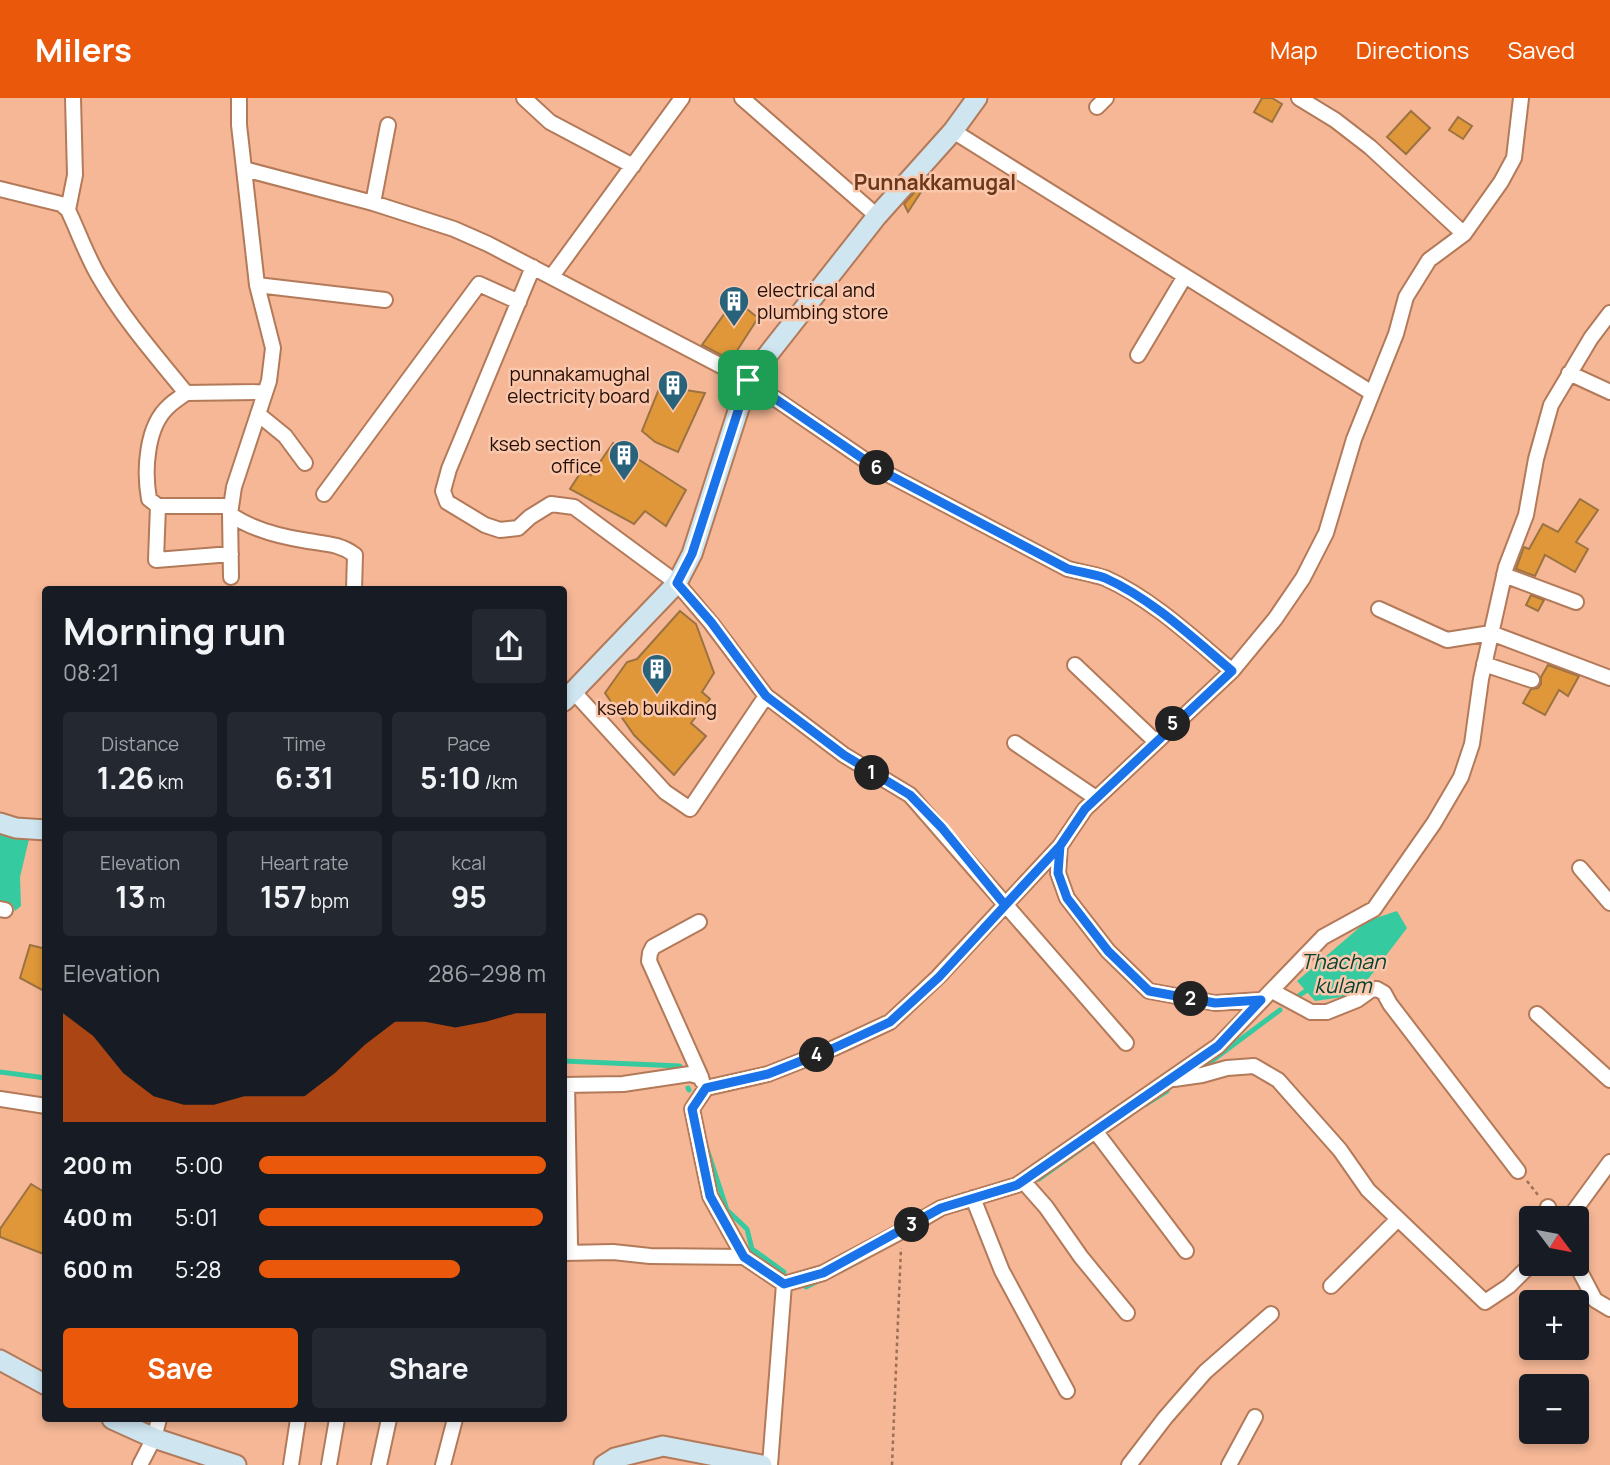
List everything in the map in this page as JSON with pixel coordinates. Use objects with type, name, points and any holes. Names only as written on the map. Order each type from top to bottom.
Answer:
[{"type":"street","points":[[68,210],[75,175],[73,98]]},
{"type":"street","points":[[231,578],[230,510],[234,487],[269,381],[272,348],[257,285],[239,125],[239,98]]},
{"type":"street","points":[[524,98],[550,122],[633,166]]},
{"type":"street","points":[[552,276],[682,98]]},
{"type":"street","points":[[742,98],[877,216]]},
{"type":"street","points":[[766,696],[690,808],[665,792],[568,696],[677,583],[692,554],[748,380],[877,216],[953,131],[977,98]]},
{"type":"street","points":[[1298,98],[1335,120],[1370,147],[1464,234]]},
{"type":"street","points":[[567,1085],[622,1084],[690,1074],[703,1082],[768,1074],[890,1022],[939,977],[1060,846],[1085,809],[1232,671],[1275,619],[1303,578],[1326,533],[1354,439],[1396,334],[1406,297],[1429,260],[1464,234],[1501,182],[1514,158],[1521,98]]},
{"type":"street","points":[[373,203],[388,125]]},
{"type":"street","points":[[953,131],[1372,393]]},
{"type":"street","points":[[244,169],[373,203],[454,229],[552,276],[748,380],[878,469],[1068,569],[1102,577],[1125,589],[1189,635],[1232,671]]},
{"type":"street","points":[[0,189],[61,204],[68,210],[97,273],[112,298],[187,393]]},
{"type":"street","points":[[533,267],[449,469],[443,491],[447,502],[485,525],[500,530],[518,528],[551,504],[574,507],[677,583],[711,622],[766,696],[844,755],[910,795],[942,828],[1005,905],[1126,1043]]},
{"type":"street","points":[[1138,355],[1185,276]]},
{"type":"street","points":[[324,494],[479,284],[519,302]]},
{"type":"street","points":[[257,285],[385,300]]},
{"type":"street","points":[[699,922],[653,947],[649,961],[703,1082],[692,1109],[710,1196],[744,1257],[784,1284],[823,1273],[941,1208],[1023,1181],[1218,1046],[1323,937],[1374,909],[1434,823],[1461,777],[1472,744],[1484,664],[1504,575],[1526,515],[1536,459],[1551,405],[1591,338],[1610,313]]},
{"type":"street","points":[[1569,373],[1610,392]]},
{"type":"street","points":[[265,392],[187,393],[166,407],[147,450],[149,499],[158,506],[230,510],[248,526],[346,548],[355,555],[354,586]]},
{"type":"street","points":[[258,414],[285,436],[305,463]]},
{"type":"street","points":[[158,506],[156,560],[231,554]]},
{"type":"street","points":[[1504,575],[1576,602]]},
{"type":"street","points":[[1378,609],[1447,640],[1491,633],[1610,678]]},
{"type":"street","points":[[1484,664],[1532,680]]},
{"type":"street","points":[[1075,666],[1155,741]]},
{"type":"street","points":[[1015,743],[1096,798]]},
{"type":"street","points":[[0,823],[16,828],[42,830]]},
{"type":"street","points":[[1060,846],[1058,873],[1067,898],[1108,951],[1149,991],[1215,1003],[1266,995],[1311,1012],[1327,1012],[1357,1000],[1371,990],[1377,989],[1384,993],[1518,1171]]},
{"type":"street","points":[[1580,869],[1610,903]]},
{"type":"street","points":[[1537,1014],[1610,1080]]},
{"type":"street","points":[[1169,1079],[1202,1075],[1227,1068],[1254,1066],[1278,1080],[1340,1150],[1368,1190],[1485,1302],[1519,1276]]},
{"type":"street","points":[[0,1099],[42,1105]]},
{"type":"street","points":[[1096,1132],[1186,1251]]},
{"type":"street","points":[[1578,1206],[1610,1162]]},
{"type":"street","points":[[1023,1181],[1127,1313]]},
{"type":"street","points":[[567,1197],[568,1253],[744,1257]]},
{"type":"street","points":[[973,1198],[1002,1270],[1067,1391]]},
{"type":"street","points":[[1331,1286],[1398,1219]]},
{"type":"street","points":[[1582,1276],[1595,1300],[1610,1309]]},
{"type":"street","points":[[770,1465],[784,1284]]},
{"type":"street","points":[[1129,1465],[1205,1372],[1271,1314]]},
{"type":"street","points":[[0,1360],[42,1383]]},
{"type":"street","points":[[1229,1465],[1255,1417]]},
{"type":"street","points":[[126,1422],[157,1429],[236,1465]]},
{"type":"street","points":[[291,1465],[298,1422]]},
{"type":"street","points":[[329,1465],[336,1422]]},
{"type":"street","points":[[379,1465],[388,1422]]},
{"type":"street","points":[[443,1465],[454,1422]]},
{"type":"street","points":[[140,1465],[157,1429]]},
{"type":"street","points":[[604,1465],[615,1458],[663,1446],[762,1465]]},
{"type":"path","points":[[1518,1171],[1546,1206]]},
{"type":"path","points":[[892,1465],[902,1231]]},
{"type":"water","points":[[0,828],[14,830],[14,839],[23,834],[30,835],[20,877],[21,906],[15,911],[12,904],[0,902]]},
{"type":"water","name":"Thachan kulam","points":[[1397,911],[1407,928],[1356,995],[1315,1001],[1297,981],[1367,921]]},
{"type":"building","points":[[1262,98],[1272,98],[1282,104],[1272,122],[1254,112]]},
{"type":"building","points":[[1411,111],[1430,128],[1406,154],[1387,137]]},
{"type":"building","points":[[1458,117],[1472,126],[1463,139],[1449,130]]},
{"type":"building","points":[[919,187],[923,189],[908,212],[904,204]]},
{"type":"building","name":"electrical and plumbing store","points":[[730,306],[742,313],[747,309],[758,318],[731,360],[702,345]]},
{"type":"building","name":"punnakamughal electricity board","points":[[663,379],[679,389],[705,393],[678,452],[655,442],[642,431]]},
{"type":"building","name":"kseb section office","points":[[613,443],[686,490],[666,526],[645,511],[634,524],[570,489],[583,469],[591,475]]},
{"type":"building","points":[[1580,499],[1598,510],[1576,542],[1588,549],[1575,572],[1545,555],[1535,576],[1516,569],[1524,547],[1529,549],[1543,524],[1558,532]]},
{"type":"building","points":[[1531,595],[1544,600],[1538,611],[1526,605]]},
{"type":"building","name":"kseb buikding","points":[[680,611],[696,624],[714,673],[702,692],[710,699],[691,723],[706,736],[674,775],[634,735],[605,693],[627,662],[637,659]]},
{"type":"building","points":[[1548,665],[1579,676],[1568,696],[1559,690],[1545,715],[1523,703],[1531,689],[1538,688],[1541,684],[1541,677]]},
{"type":"building","points":[[30,945],[42,948],[42,990],[20,978]]},
{"type":"building","points":[[31,1184],[42,1191],[42,1253],[0,1237],[0,1229]]},
{"type":"waterway","points":[[1297,997],[1310,988]]},
{"type":"waterway","points":[[1201,1069],[1280,1010]]},
{"type":"waterway","points":[[567,1061],[680,1066]]},
{"type":"waterway","points":[[0,1072],[42,1077]]},
{"type":"waterway","points":[[1146,1104],[1167,1091]]},
{"type":"waterway","points":[[1039,1179],[1112,1127]]},
{"type":"waterway","points":[[707,1149],[727,1210],[747,1229],[752,1249],[784,1272]]},
{"type":"waterway","points":[[842,1270],[861,1260]]},
{"type":"waterway","points":[[806,1287],[820,1280]]},
{"type":"place","name":"electrical and plumbing store","points":[[734,328]]},
{"type":"place","name":"punnakamughal electricity board","points":[[673,412]]},
{"type":"place","name":"kseb section office","points":[[624,482]]},
{"type":"place","name":"kseb buikding","points":[[657,696]]},
{"type":"district","name":"Punnakkamugal","points":[[935,182]]},
{"type":"route","points":[[748,380],[692,554],[677,583],[711,622],[766,696],[844,755],[910,795],[942,828],[1005,905],[1060,846],[1058,873],[1067,898],[1108,951],[1149,991],[1215,1003],[1261,1000],[1218,1046],[1017,1185],[941,1208],[823,1273],[784,1284],[744,1257],[710,1196],[692,1109],[706,1088],[768,1074],[890,1022],[939,977],[1060,846],[1085,809],[1232,671],[1146,602],[1125,589],[1102,577],[1068,569],[878,469],[748,380]]}]
